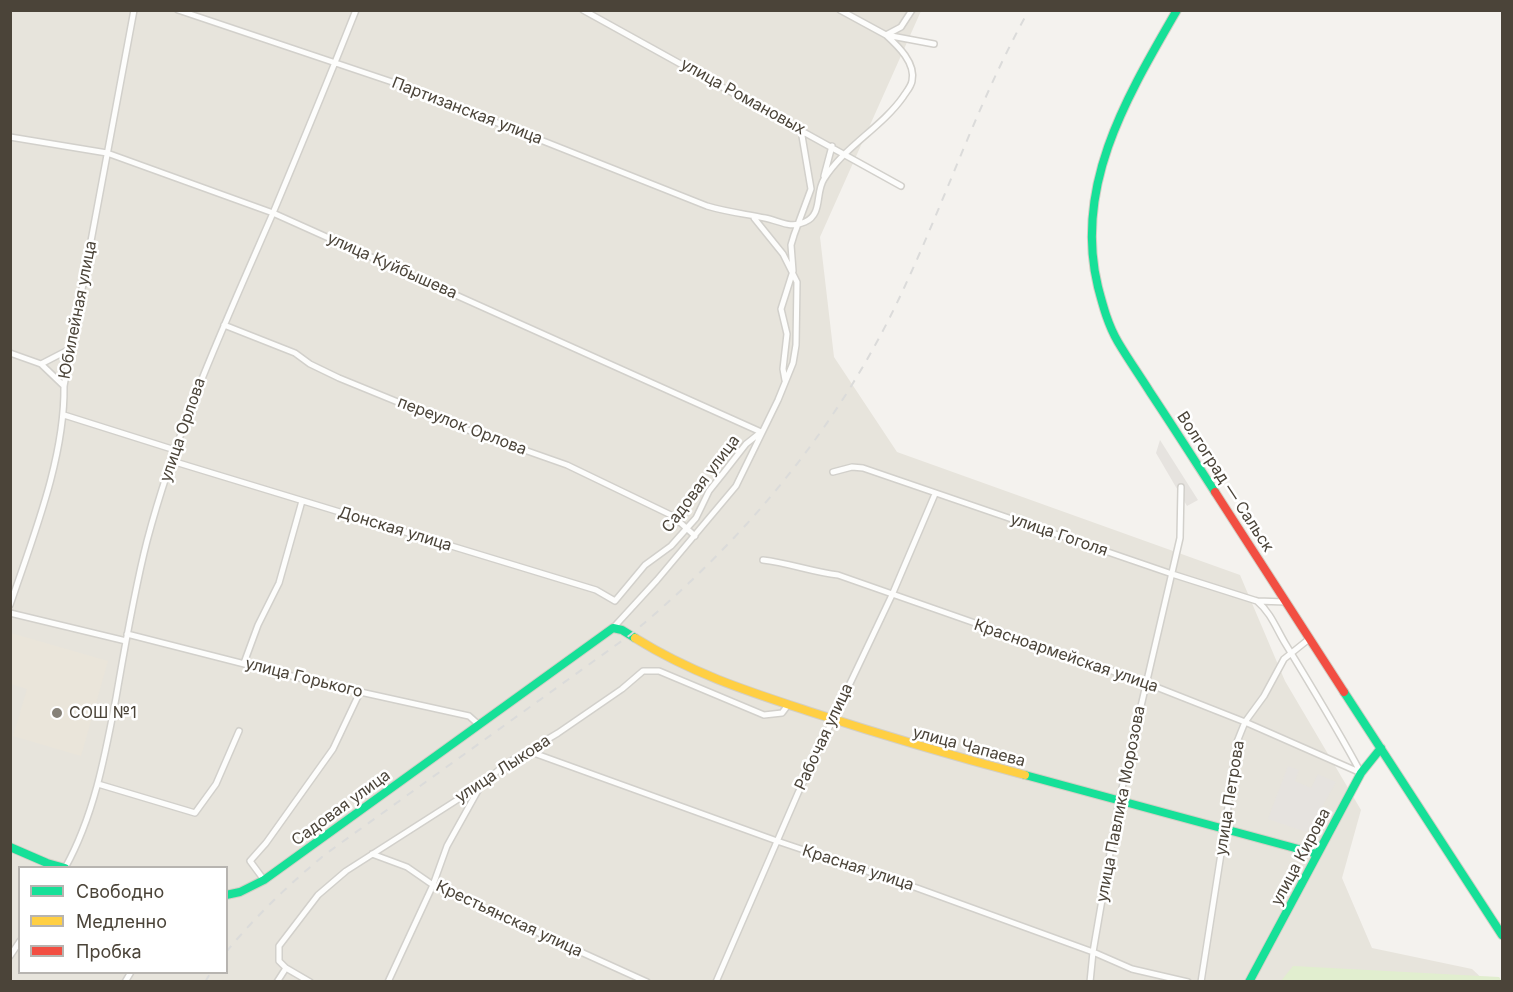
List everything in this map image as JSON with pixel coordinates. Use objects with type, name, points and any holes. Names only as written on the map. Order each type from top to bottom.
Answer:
[{"type":"street","name":"Юбилейная улица","points":[[10,605],[43,507],[64,415],[64,386],[134,10]]},
{"type":"street","name":"Партизанская улица","points":[[178,10],[335,62],[482,115],[707,206],[787,225],[797,225]]},
{"type":"street","name":"улица Орлова","points":[[66,866],[85,827],[98,784],[147,541],[175,450],[202,375],[273,213],[356,10]]},
{"type":"street","name":"улица Романовых","points":[[583,10],[902,186]]},
{"type":"street","points":[[823,180],[845,153],[871,132],[894,108],[912,83],[912,70],[897,46],[886,35],[840,10]]},
{"type":"street","points":[[886,35],[901,27],[912,10]]},
{"type":"street","name":"Волгоград — Сальск","points":[[1177,10],[1115,125],[1104,150],[1098,172],[1092,203],[1091,234],[1095,274],[1103,307],[1118,342],[1503,935]]},
{"type":"street","points":[[886,35],[934,44]]},
{"type":"street","points":[[785,384],[783,369],[787,334],[781,309],[793,271],[791,245],[811,189],[801,129]]},
{"type":"street","name":"улица Куйбышева","points":[[10,137],[107,153],[273,213],[761,432]]},
{"type":"street","points":[[797,225],[813,217],[817,208],[832,146]]},
{"type":"street","points":[[754,218],[783,254],[797,282],[796,345],[793,363],[761,432]]},
{"type":"street","name":"переулок Орлова","points":[[224,325],[295,353],[310,364],[339,378],[459,427],[567,465],[673,516],[695,536]]},
{"type":"street","points":[[40,364],[72,348]]},
{"type":"street","points":[[10,353],[40,364],[64,386]]},
{"type":"street","points":[[64,415],[175,450]]},
{"type":"street","name":"Садовая улица","points":[[615,601],[645,565],[671,546],[696,518],[709,491],[724,471],[746,444],[761,432]]},
{"type":"street","name":"Садовая улица","points":[[228,895],[240,892],[264,880],[613,628],[736,486],[761,432]]},
{"type":"street","name":"Донская улица","points":[[172,461],[596,590],[615,601]]},
{"type":"street","name":"улица Гоголя","points":[[833,472],[852,467],[863,468],[1257,601],[1286,602]]},
{"type":"street","name":"улица Павлика Морозова","points":[[1090,981],[1119,801],[1180,538],[1181,487]]},
{"type":"street","name":"Рабочая улица","points":[[716,981],[777,841],[892,595],[935,494]]},
{"type":"street","points":[[244,663],[258,625],[279,583],[302,501]]},
{"type":"street","name":"Красноармейская улица","points":[[763,560],[783,562],[815,572],[838,575],[1146,683],[1245,722],[1361,773]]},
{"type":"street","points":[[1257,601],[1269,613],[1361,773]]},
{"type":"street","points":[[10,613],[126,641]]},
{"type":"street","name":"улица Чапаева","points":[[613,628],[626,632],[651,649],[685,667],[722,683],[909,744],[1317,854]]},
{"type":"street","name":"улица Горького","points":[[127,634],[360,692],[469,716],[478,724]]},
{"type":"street","name":"улица Петрова","points":[[1201,981],[1226,828],[1236,742],[1245,722],[1264,696],[1284,659],[1310,639]]},
{"type":"street","name":"улица Лыкова","points":[[286,968],[279,961],[279,946],[318,895],[346,871],[482,784],[506,764],[622,689],[643,671],[659,671],[764,715],[782,713],[788,705]]},
{"type":"street","points":[[264,880],[249,861],[266,843],[333,749],[360,692]]},
{"type":"street","points":[[98,784],[195,813],[216,784],[239,731]]},
{"type":"street","name":"улица Кирова","points":[[1249,981],[1361,773],[1381,748]]},
{"type":"street","name":"Красная улица","points":[[528,751],[777,841],[918,888],[1093,952],[1131,969],[1188,981]]},
{"type":"street","points":[[388,981],[433,885],[447,846],[482,784]]},
{"type":"street","points":[[10,847],[61,866]]},
{"type":"street","name":"Крестьянская улица","points":[[372,854],[407,867],[433,885],[647,981]]},
{"type":"street","points":[[277,981],[286,968],[310,981]]},
{"type":"shaded area","points":[[10,11],[921,11],[820,237],[834,357],[897,452],[1240,575],[1285,681],[1361,810],[1342,878],[1372,948],[1472,969],[1485,981],[11,981]]},
{"type":"shaded area","points":[[1160,440],[1198,500],[1187,506],[1156,453]]},
{"type":"shaded area","name":"СОШ №1","points":[[11,633],[108,661],[81,756],[13,736],[27,689],[11,684]]},
{"type":"shaded area","points":[[1288,766],[1299,770],[1295,781],[1311,788],[1318,774],[1336,782],[1306,832],[1268,819]]},
{"type":"green space","points":[[1293,966],[1499,977],[1502,981],[1281,981]]},
{"type":"railway","points":[[228,950],[274,900],[327,853],[630,635],[712,560],[751,520],[820,433],[851,387],[879,338],[920,253],[994,78],[1029,10]]},
{"type":"railway","points":[[205,982],[210,974]]},
{"type":"traffic: fast","points":[[1177,10],[1140,75],[1110,142],[1099,177],[1093,213],[1092,249],[1098,287],[1114,336],[1215,492]]},
{"type":"traffic: fast","points":[[228,895],[240,892],[264,880],[613,628],[622,630],[635,638]]},
{"type":"traffic: fast","points":[[1344,692],[1502,935]]},
{"type":"traffic: fast","points":[[1249,982],[1361,773],[1381,748]]},
{"type":"traffic: fast","points":[[1025,775],[1317,854]]},
{"type":"traffic: fast","points":[[10,847],[58,866]]},
{"type":"traffic: slow","points":[[635,638],[699,672],[765,697],[891,737],[1025,775]]},
{"type":"traffic: jam","points":[[1215,492],[1344,692]]},
{"type":"place","name":"СОШ №1","points":[[57,713]]}]
